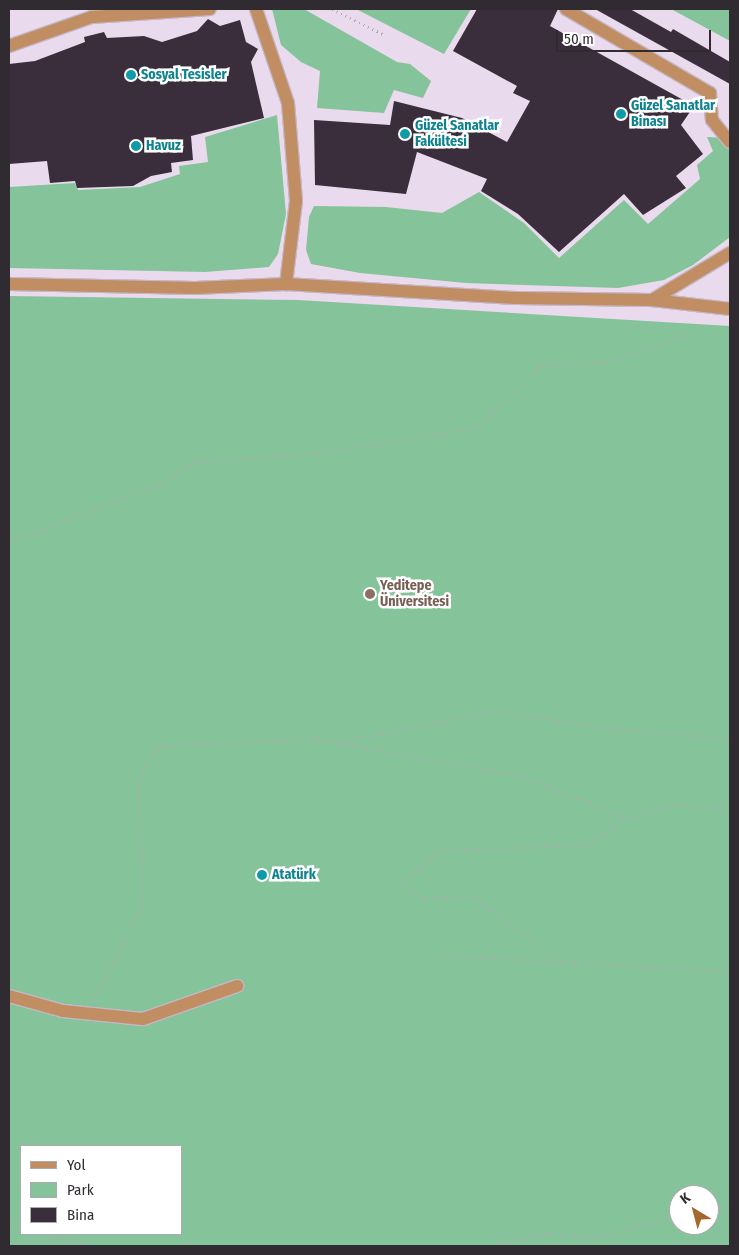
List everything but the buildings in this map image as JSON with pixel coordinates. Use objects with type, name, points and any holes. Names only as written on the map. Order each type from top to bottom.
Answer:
[{"type":"lane","points":[[9,46],[92,17],[210,9]]},
{"type":"lane","points":[[256,9],[288,103],[296,201],[286,284]]},
{"type":"lane","points":[[566,9],[710,93],[712,120],[730,142]]},
{"type":"lane","points":[[652,300],[730,253]]},
{"type":"lane","points":[[9,284],[195,288],[286,284],[517,298],[652,300],[730,309]]},
{"type":"lane","points":[[9,996],[63,1011],[143,1019],[237,986]]},
{"type":"path","points":[[332,9],[383,34]]},
{"type":"path","points":[[9,542],[161,484],[197,462],[319,454],[476,428],[544,364],[605,362],[688,335]]},
{"type":"path","points":[[336,742],[495,711],[608,728],[730,739]]},
{"type":"path","points":[[88,1013],[143,903],[138,784],[148,761],[162,745],[318,739],[521,776],[628,818]]},
{"type":"path","points":[[556,960],[473,896],[422,898],[401,884],[439,852],[585,846],[628,818],[680,804],[730,811]]},
{"type":"path","points":[[440,955],[730,971]]},
{"type":"path","points":[[491,1246],[545,1233],[596,1237],[669,1219]]},
{"type":"path","points":[[45,1235],[94,1246]]},
{"type":"green space","points":[[272,9],[304,9],[397,62],[410,64],[431,81],[423,98],[394,90],[384,113],[317,108],[320,71],[301,62],[281,45]]},
{"type":"green space","points":[[356,9],[471,9],[444,54]]},
{"type":"green space","points":[[671,9],[730,9],[730,41],[697,23]]},
{"type":"green space","points":[[277,115],[286,214],[278,254],[269,267],[205,272],[9,268],[9,187],[75,183],[78,190],[140,187],[180,174],[179,166],[208,162],[205,137]]},
{"type":"green space","points":[[707,137],[724,138],[730,148],[730,237],[693,265],[664,280],[618,288],[466,283],[360,273],[311,264],[306,250],[309,217],[314,206],[386,207],[442,213],[479,192],[524,223],[559,258],[624,200],[648,224],[700,179],[697,165],[713,151]]},
{"type":"green space","name":"Yeditepe Üniversitesi","points":[[9,296],[298,300],[730,326],[730,1246],[9,1246]]},
{"type":"place","name":"Sosyal Tesisler","points":[[131,75]]},
{"type":"place","name":"Güzel Sanatlar Binası","points":[[621,114]]},
{"type":"place","name":"Güzel Sanatlar Fakültesi","points":[[405,134]]},
{"type":"place","name":"Havuz","points":[[136,146]]},
{"type":"place","name":"Yeditepe Üniversitesi","points":[[370,594]]},
{"type":"place","name":"Atatürk","points":[[262,875]]}]
